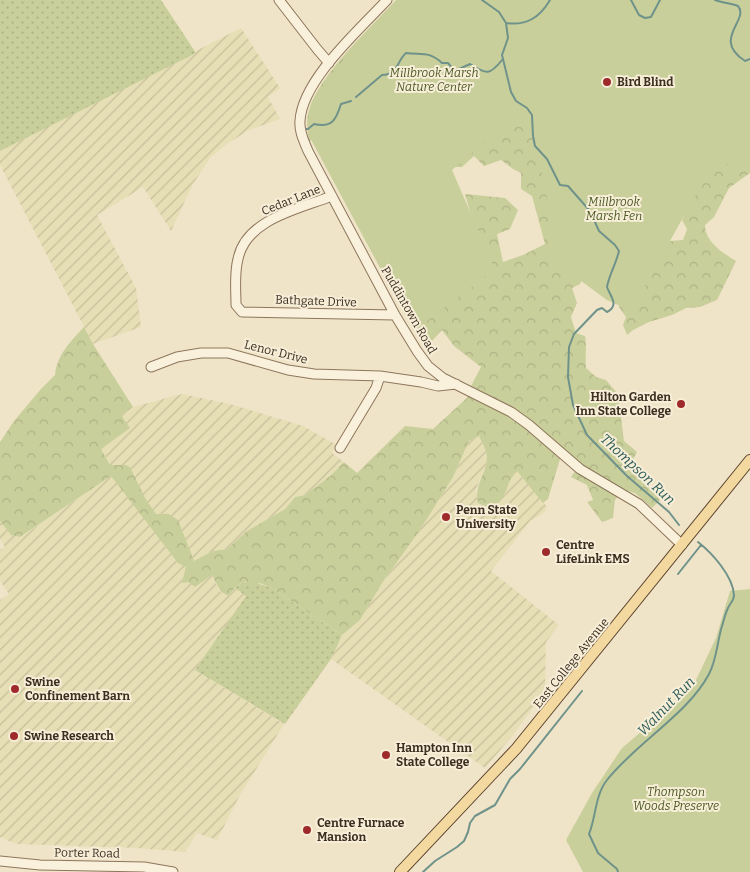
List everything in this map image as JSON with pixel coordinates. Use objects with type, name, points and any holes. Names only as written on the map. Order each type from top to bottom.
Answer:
[{"type":"main road","name":"East College Avenue","points":[[400,872],[516,749],[750,460]]},
{"type":"street","points":[[279,0],[329,63]]},
{"type":"street","name":"Puddintown Road","points":[[387,0],[329,63],[303,106],[300,122],[301,136],[308,151],[396,315],[417,351],[428,366],[439,375],[511,412],[580,469],[639,504],[682,545]]},
{"type":"street","name":"Cedar Lane","points":[[238,309],[236,296],[238,259],[248,236],[268,221],[332,196]]},
{"type":"street","name":"Bathgate Drive","points":[[238,309],[242,312],[396,315]]},
{"type":"street","name":"Lenor Drive","points":[[151,367],[185,356],[211,352],[228,353],[288,370],[314,374],[380,376],[438,386],[456,384]]},
{"type":"street","points":[[340,448],[376,388],[380,376]]},
{"type":"street","name":"Porter Road","points":[[0,861],[40,865],[144,867],[173,872]]},
{"type":"shaded area","points":[[241,28],[280,88],[268,97],[280,119],[249,130],[224,146],[210,158],[193,184],[171,231],[143,187],[97,215],[136,288],[141,327],[93,344],[0,165],[0,151]]},
{"type":"shaded area","points":[[182,394],[230,404],[303,426],[337,445],[332,453],[344,462],[330,476],[305,495],[295,497],[285,509],[247,531],[227,549],[213,551],[194,561],[212,575],[220,592],[229,596],[235,588],[247,596],[195,670],[284,724],[239,797],[217,840],[197,833],[185,852],[137,848],[16,844],[0,837],[0,600],[9,594],[0,581],[0,550],[5,547],[0,540],[0,521],[11,535],[21,537],[111,476],[110,465],[101,449],[129,428],[121,415],[133,407]]},
{"type":"shaded area","points":[[479,436],[486,451],[487,462],[475,492],[504,496],[512,476],[517,471],[547,507],[544,513],[530,521],[491,571],[559,625],[546,642],[545,686],[540,698],[513,735],[485,768],[331,659],[342,635],[360,620],[384,580],[420,530],[453,477],[469,441]]},
{"type":"green space","points":[[0,0],[161,0],[196,53],[0,151]]},
{"type":"green space","points":[[396,0],[476,0],[535,114],[585,273],[580,284],[572,288],[577,303],[571,317],[576,333],[585,336],[586,368],[596,377],[606,380],[618,394],[624,441],[637,452],[628,469],[645,483],[660,500],[652,508],[635,493],[624,490],[615,500],[613,518],[602,522],[587,502],[593,500],[587,485],[571,477],[579,465],[529,421],[501,402],[471,386],[481,367],[454,346],[442,330],[432,341],[410,321],[484,261],[465,194],[505,198],[518,210],[510,229],[497,234],[503,262],[545,244],[532,196],[521,189],[521,173],[501,160],[484,166],[474,156],[462,167],[450,167],[331,131],[309,141],[308,114],[323,82],[347,52]]},
{"type":"green space","name":"Millbrook Marsh Nature Center","points":[[397,0],[750,0],[750,168],[714,162],[631,311],[607,300],[547,256],[550,210],[532,129],[506,124],[452,170],[495,269],[414,331],[308,134],[312,103],[326,81],[359,41]]},
{"type":"green space","points":[[750,98],[750,173],[729,188],[714,217],[705,225],[711,242],[720,251],[736,261],[717,300],[700,307],[686,308],[672,315],[649,322],[627,335],[623,325],[626,317],[619,307],[621,296],[670,241],[683,240],[687,229],[682,220],[685,214],[678,201]]},
{"type":"green space","points":[[84,327],[133,407],[121,415],[130,428],[101,449],[110,465],[126,465],[130,467],[145,498],[156,514],[169,514],[178,520],[194,561],[213,551],[227,549],[247,531],[285,509],[295,497],[305,495],[330,476],[344,462],[357,473],[405,426],[433,429],[469,396],[501,411],[520,423],[560,459],[548,499],[543,503],[517,471],[512,476],[504,497],[500,501],[487,507],[478,503],[478,489],[486,464],[486,451],[479,436],[469,441],[453,477],[420,530],[384,580],[360,620],[342,635],[270,587],[259,583],[255,587],[246,581],[236,586],[229,596],[221,592],[212,575],[195,587],[188,582],[182,583],[186,567],[178,563],[111,476],[20,537],[11,535],[0,521],[0,442],[14,421],[55,375],[61,355]]},
{"type":"green space","points":[[247,581],[270,587],[342,635],[331,659],[285,724],[195,670],[246,596],[235,588],[236,586]]},
{"type":"green space","name":"Thompson Woods Preserve","points":[[750,589],[750,872],[583,872],[566,840],[592,793],[622,748],[663,713],[695,682],[716,638],[730,591]]},
{"type":"waterway","points":[[482,0],[499,12],[506,23],[514,24],[527,22],[537,16],[550,0]]},
{"type":"waterway","points":[[631,0],[639,15],[645,18],[651,17],[660,0]]},
{"type":"waterway","points":[[715,0],[738,6],[740,11],[739,17],[733,30],[731,45],[735,53],[745,61],[750,59]]},
{"type":"waterway","name":"Thompson Run","points":[[506,23],[508,38],[502,55],[511,92],[516,101],[527,108],[532,115],[535,146],[547,159],[560,185],[568,186],[590,211],[599,231],[619,251],[607,287],[614,303],[613,306],[607,312],[602,308],[597,310],[574,334],[569,347],[568,377],[573,405],[587,435],[627,476],[669,512],[679,525]]},
{"type":"waterway","points":[[356,97],[382,75],[392,72],[406,53],[429,55],[442,63],[448,63],[453,69],[459,69],[470,64],[484,72],[491,71],[502,60]]},
{"type":"waterway","points":[[302,129],[308,129],[314,124],[329,124],[335,118],[341,104],[351,101]]},
{"type":"waterway","name":"Walnut Run","points":[[618,872],[598,853],[589,834],[600,792],[619,766],[675,715],[700,689],[712,668],[725,615],[734,597],[733,588],[726,573],[698,542]]},
{"type":"waterway","points":[[678,574],[701,545]]},
{"type":"waterway","name":"Thompson Run","points":[[423,872],[435,861],[464,841],[470,823],[475,816],[495,805],[510,779],[582,691]]},
{"type":"place","name":"Bird Blind","points":[[607,82]]},
{"type":"place","name":"Hilton Garden Inn State College","points":[[681,404]]},
{"type":"place","name":"Penn State University","points":[[446,517]]},
{"type":"place","name":"Centre LifeLink EMS","points":[[546,552]]},
{"type":"place","name":"Swine Confinement Barn","points":[[15,689]]},
{"type":"place","name":"Swine Research","points":[[14,736]]},
{"type":"place","name":"Hampton Inn State College","points":[[386,755]]},
{"type":"place","name":"Centre Furnace Mansion","points":[[307,830]]},
{"type":"park label","name":"Millbrook Marsh Fen","points":[[614,209]]}]
